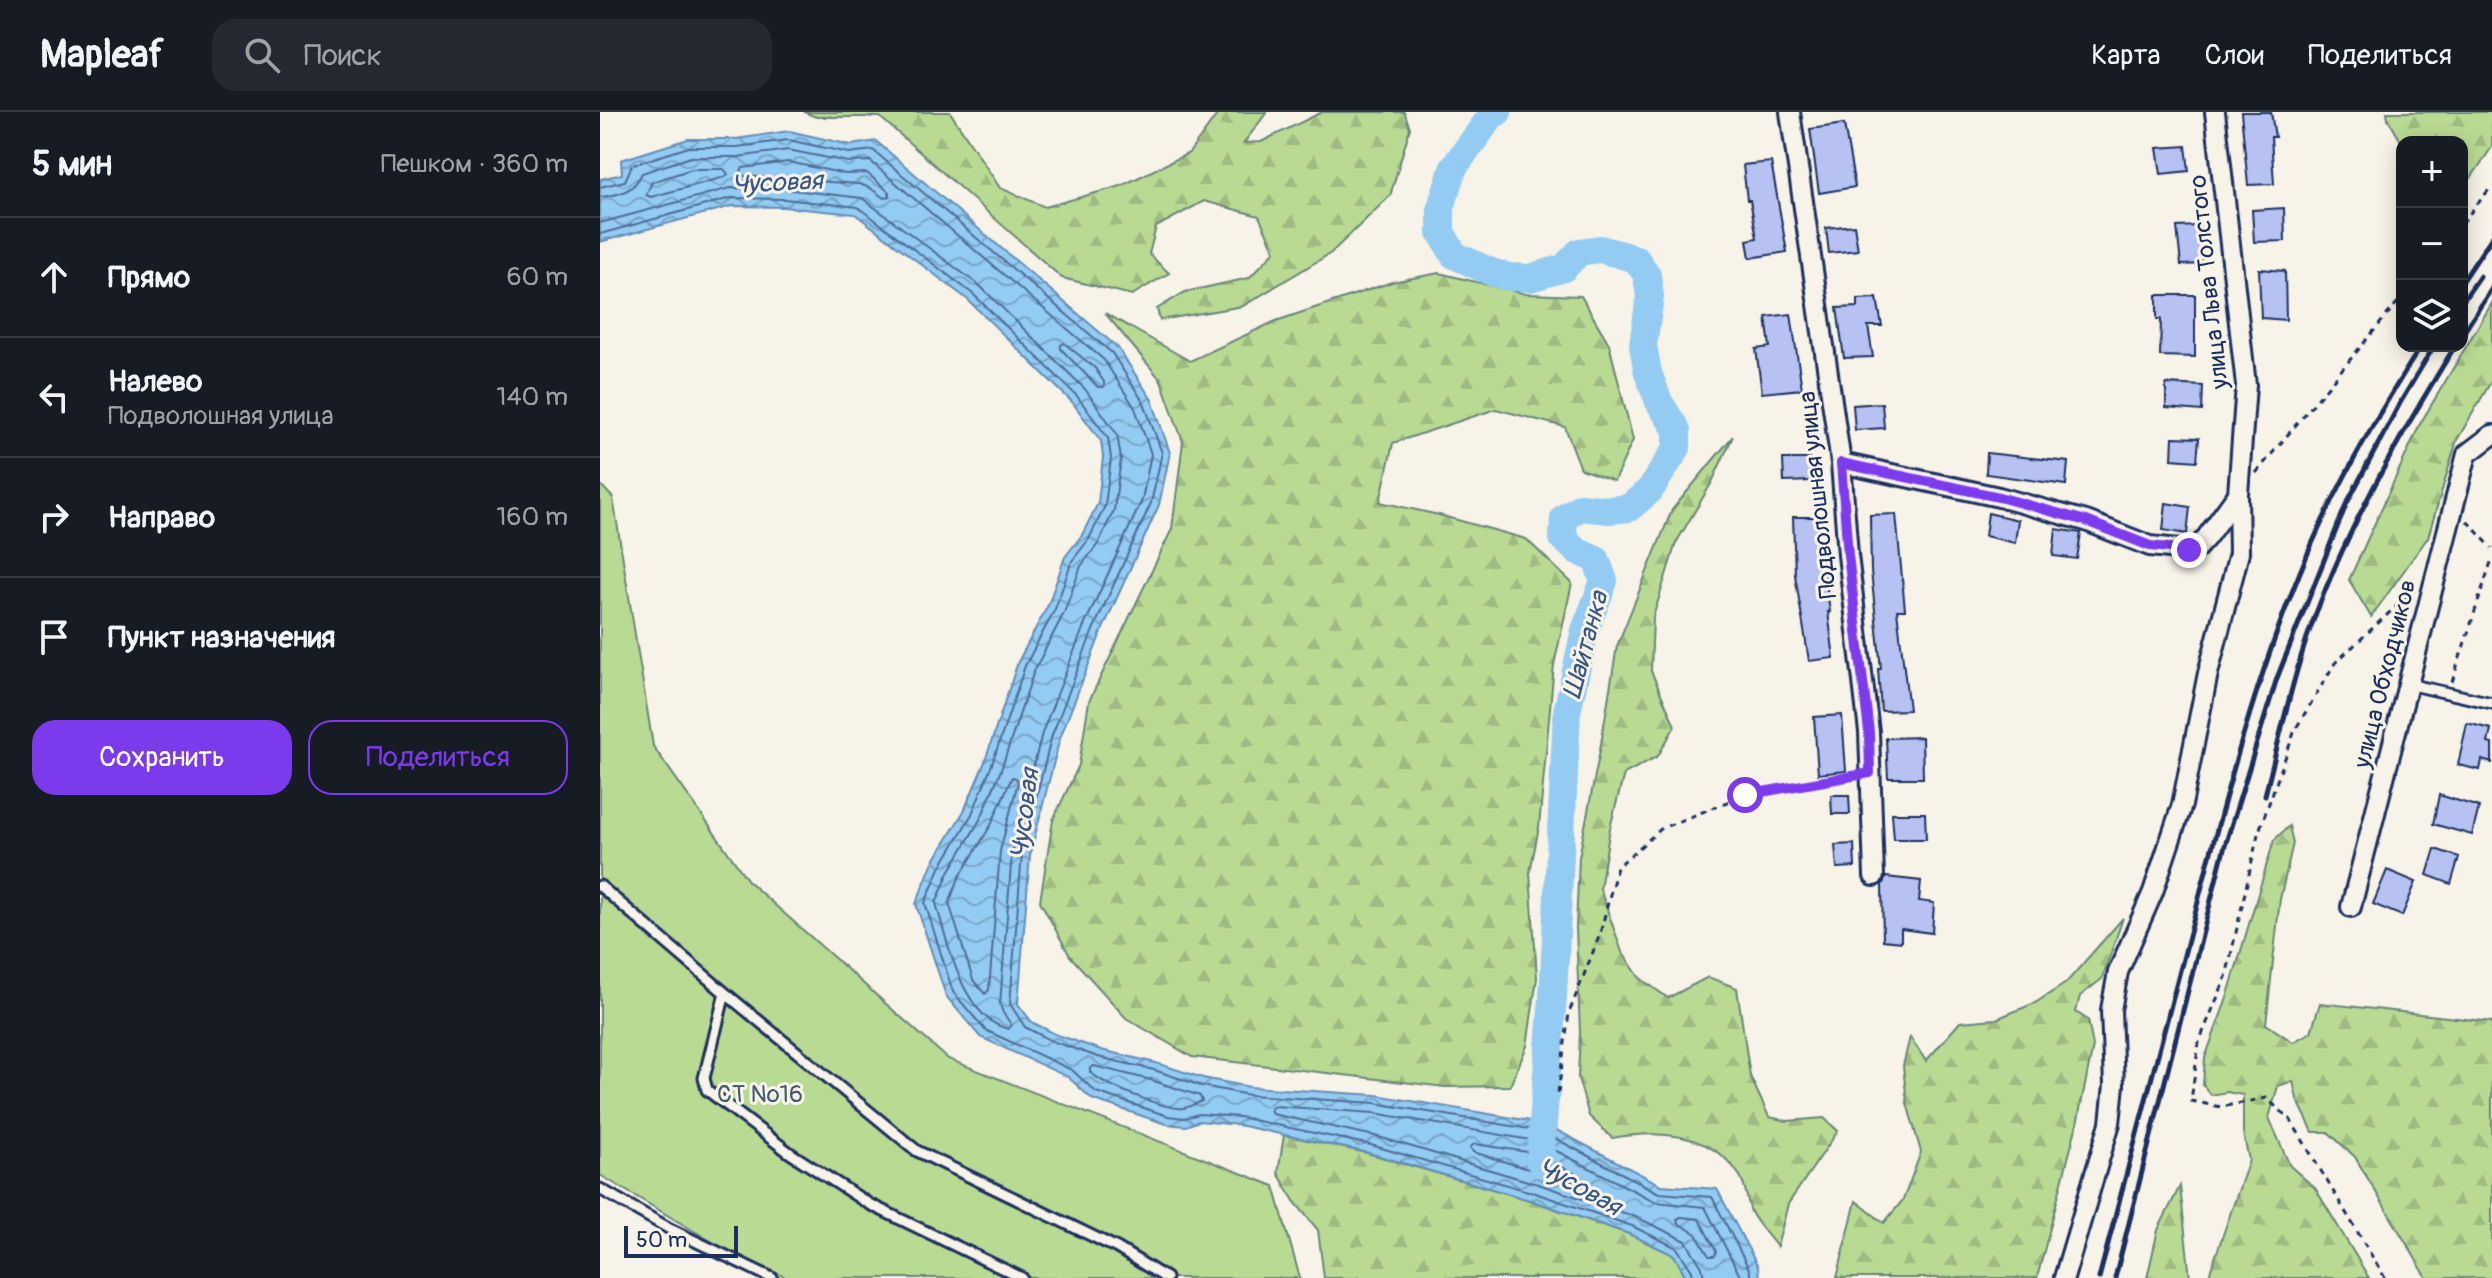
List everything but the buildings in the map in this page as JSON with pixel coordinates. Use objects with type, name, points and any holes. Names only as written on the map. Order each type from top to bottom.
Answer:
[{"type":"street","name":"Подволошная улица","points":[[1790,112],[1841,463],[1848,555],[1869,732],[1874,876]]},
{"type":"street","name":"улица Льва Толстого","points":[[2064,1278],[2110,1123],[2114,1085],[2111,1010],[2118,972],[2153,892],[2182,805],[2208,673],[2239,553],[2238,494],[2246,385],[2215,112]]},
{"type":"street","name":"улица Обходчиков","points":[[2351,907],[2467,454],[2492,435]]},
{"type":"street","points":[[1841,463],[1999,497],[2086,521],[2150,546],[2189,550],[2196,549],[2206,538],[2238,494]]},
{"type":"lane","points":[[2408,684],[2492,703]]},
{"type":"lane","points":[[600,886],[917,1151],[1117,1248],[1166,1278]]},
{"type":"lane","points":[[725,993],[704,1078],[707,1090],[790,1153],[869,1204],[1022,1278]]},
{"type":"lane","points":[[600,1189],[670,1229],[772,1278]]},
{"type":"path","points":[[2468,216],[2492,186]]},
{"type":"path","points":[[2238,494],[2396,304]]},
{"type":"path","points":[[2453,507],[2492,548]]},
{"type":"path","points":[[2449,693],[2492,559]]},
{"type":"path","points":[[2385,1278],[2290,1119],[2266,1098],[2221,1107],[2191,1101],[2199,1042],[2226,977],[2258,834],[2295,730],[2335,663],[2415,589]]},
{"type":"path","points":[[1558,1093],[1569,1013],[1600,934],[1617,867],[1662,828],[1745,795],[1870,773]]},
{"type":"green space","points":[[804,112],[950,112],[1000,188],[1045,207],[1121,186],[1189,153],[1219,112],[1267,112],[1244,143],[1261,142],[1322,112],[1404,112],[1410,128],[1390,196],[1331,253],[1243,306],[1160,320],[1157,309],[1185,292],[1249,278],[1275,251],[1259,216],[1204,201],[1156,227],[1149,254],[1169,273],[1132,295],[1062,278],[880,117],[816,117]]},
{"type":"green space","points":[[2387,112],[2492,112],[2492,147],[2468,182],[2468,136],[2398,136]]},
{"type":"green space","points":[[1439,273],[1526,294],[1581,296],[1609,344],[1633,440],[1614,481],[1581,469],[1565,427],[1496,409],[1393,443],[1380,502],[1526,539],[1572,583],[1554,665],[1539,827],[1530,872],[1537,978],[1527,1046],[1510,1086],[1445,1087],[1192,1057],[1126,1018],[1070,956],[1040,901],[1053,820],[1079,765],[1089,701],[1172,529],[1183,442],[1161,380],[1105,313],[1190,361],[1276,321],[1392,282]]},
{"type":"green space","points":[[2492,303],[2492,380],[2457,440],[2428,537],[2371,617],[2349,580],[2420,424],[2463,352],[2468,352],[2468,343]]},
{"type":"green space","points":[[1733,436],[1712,482],[1676,543],[1653,617],[1651,671],[1675,726],[1658,756],[1624,774],[1610,828],[1600,889],[1622,952],[1640,978],[1668,998],[1708,977],[1737,988],[1750,1076],[1769,1117],[1787,1121],[1824,1118],[1838,1131],[1788,1204],[1777,1247],[1754,1216],[1742,1180],[1728,1161],[1715,1150],[1683,1138],[1647,1134],[1612,1138],[1589,1116],[1578,1078],[1580,1032],[1576,928],[1579,857],[1617,646],[1672,510]]},
{"type":"green space","name":"СТ №16","points":[[600,484],[613,498],[653,746],[749,882],[948,1059],[1274,1186],[1300,1278],[787,1278],[716,1244],[600,1175]]},
{"type":"green space","points":[[2289,826],[2293,843],[2280,899],[2266,1024],[2293,1042],[2311,1032],[2320,1003],[2492,1022],[2492,1278],[2427,1278],[2355,1157],[2328,1132],[2313,1132],[2297,1099],[2293,1081],[2278,1086],[2269,1118],[2290,1166],[2315,1188],[2369,1278],[2208,1278],[2249,1160],[2243,1133],[2243,1095],[2227,1092],[2211,1095],[2203,1085],[2205,1058],[2227,998],[2274,840]]},
{"type":"green space","points":[[2123,918],[2102,979],[2080,996],[2076,1012],[2088,1020],[2093,1046],[2077,1124],[2037,1278],[1837,1278],[1856,1201],[1884,1223],[1903,1200],[1921,1152],[1907,1103],[1903,1066],[1910,1037],[1926,1061],[1960,1022],[1996,1019],[2035,1003],[2066,983]]},
{"type":"green space","points":[[1284,1135],[1367,1153],[1523,1198],[1629,1234],[1674,1255],[1687,1278],[1324,1278],[1318,1230],[1294,1201],[1278,1173]]},
{"type":"green space","points":[[2180,1186],[2190,1278],[2147,1278],[2158,1230]]},
{"type":"water","name":"Чусовая","points":[[789,131],[851,145],[876,141],[1118,348],[1152,400],[1170,453],[1159,505],[1101,633],[1060,738],[1030,855],[1018,1004],[1032,1022],[1055,1034],[1101,1050],[1203,1078],[1250,1087],[1376,1095],[1543,1123],[1661,1185],[1717,1189],[1758,1267],[1759,1278],[1687,1278],[1674,1255],[1629,1234],[1533,1201],[1369,1153],[1238,1125],[1199,1121],[1186,1126],[1166,1124],[1092,1099],[1068,1077],[980,1037],[946,996],[916,904],[932,864],[964,811],[984,764],[1018,662],[1048,605],[1065,557],[1082,535],[1098,503],[1103,457],[1101,441],[1072,402],[967,299],[855,214],[732,206],[600,242],[600,179],[622,174],[621,160],[688,139],[736,139]]},
{"type":"waterway","name":"Шайтанка","points":[[1498,112],[1492,115],[1454,167],[1441,207],[1441,232],[1454,255],[1509,277],[1530,278],[1564,268],[1579,252],[1600,249],[1636,259],[1647,275],[1650,297],[1643,345],[1648,373],[1659,402],[1677,430],[1677,448],[1650,490],[1629,508],[1609,510],[1580,507],[1564,518],[1563,538],[1576,550],[1596,559],[1604,581],[1585,630],[1567,712],[1553,997],[1540,1161]]},
{"type":"railway","points":[[2463,280],[2492,237]]},
{"type":"railway","points":[[2468,293],[2480,276]]},
{"type":"railway","points":[[2468,326],[2492,288]]},
{"type":"railway","points":[[2099,1278],[2230,781],[2273,643],[2308,553],[2346,473],[2417,352]]},
{"type":"railway","points":[[2115,1278],[2224,849],[2277,678],[2346,505],[2430,352]]},
{"type":"railway","points":[[2265,795],[2296,674],[2322,597],[2374,486],[2451,352]]},
{"type":"route","points":[[1745,795],[1870,773],[1869,732],[1848,555],[1841,463],[1999,497],[2086,521],[2150,546],[2189,550]]}]
